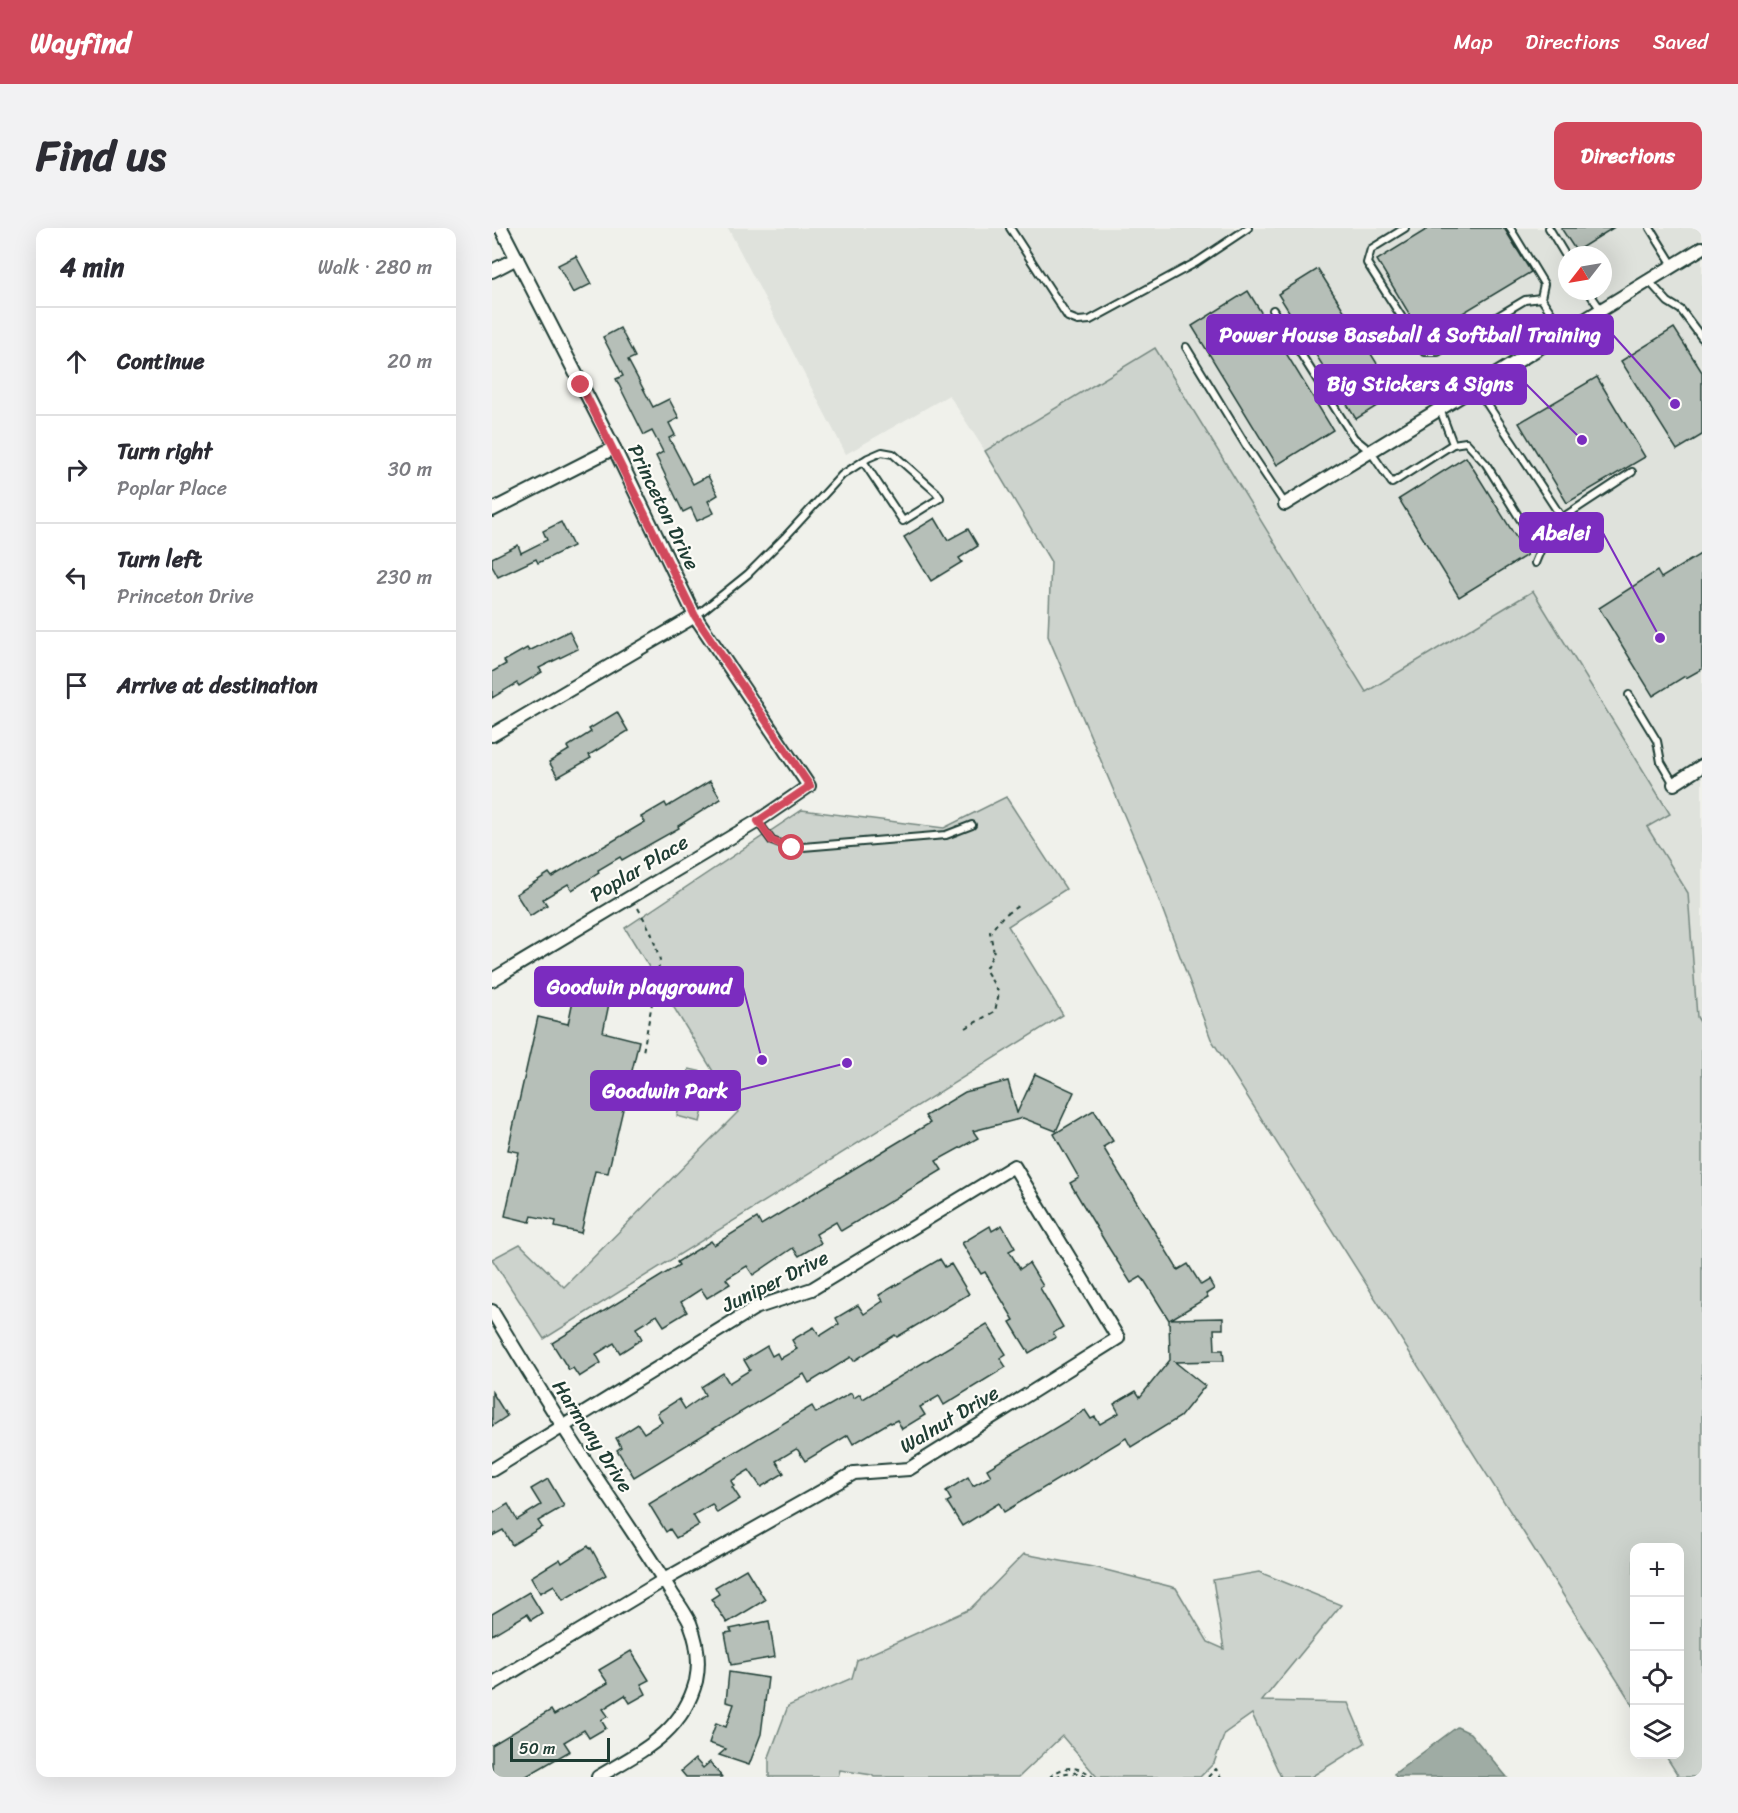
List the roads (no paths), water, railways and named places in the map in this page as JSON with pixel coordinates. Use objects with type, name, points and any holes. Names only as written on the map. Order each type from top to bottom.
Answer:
[{"type":"street","name":"Princeton Drive","points":[[501,228],[614,448],[695,616],[810,786],[806,789]]},
{"type":"street","points":[[1285,504],[1702,248]]},
{"type":"street","points":[[492,271],[517,258]]},
{"type":"street","points":[[492,510],[614,448]]},
{"type":"street","points":[[492,735],[695,616]]},
{"type":"street","points":[[1674,784],[1702,766]]},
{"type":"street","name":"Poplar Place","points":[[492,980],[630,895],[758,821],[806,789]]},
{"type":"street","name":"Juniper Drive","points":[[492,1470],[755,1308],[812,1289],[1014,1166]]},
{"type":"street","name":"Walnut Drive","points":[[492,1684],[664,1580],[854,1473],[909,1469],[1118,1338],[1014,1166]]},
{"type":"street","name":"Harmony Drive","points":[[492,1311],[562,1428],[664,1580],[688,1620],[695,1638],[698,1658],[691,1697],[669,1731],[598,1777]]},
{"type":"lane","points":[[1010,228],[1068,317],[1078,321],[1090,320],[1110,310],[1197,262],[1248,228]]},
{"type":"lane","points":[[1405,228],[1371,249],[1367,263],[1424,352],[1438,352],[1524,300],[1541,298]]},
{"type":"lane","points":[[1510,228],[1544,284],[1541,298],[1564,332]]},
{"type":"lane","points":[[1549,228],[1560,246]]},
{"type":"lane","points":[[1650,228],[1674,266]]},
{"type":"lane","points":[[1649,281],[1668,302],[1681,310],[1702,338]]},
{"type":"lane","points":[[1594,300],[1601,310]]},
{"type":"lane","points":[[1273,310],[1354,438],[1370,451],[1392,483],[1453,444],[1466,442],[1486,464],[1540,551],[1534,563]]},
{"type":"lane","points":[[1186,346],[1247,447],[1285,504]]},
{"type":"lane","points":[[1475,387],[1562,518],[1632,472]]},
{"type":"lane","points":[[1439,409],[1453,444]]},
{"type":"lane","points":[[695,616],[748,574],[842,475],[863,462],[882,452],[888,452],[936,492],[940,498],[903,521],[863,462]]},
{"type":"lane","points":[[1629,695],[1657,741],[1662,762],[1674,784]]},
{"type":"lane","points":[[758,821],[772,841],[792,848],[946,836],[972,825]]},
{"type":"place","name":"Power House Baseball & Softball Training","points":[[1675,404]]},
{"type":"place","name":"Big Stickers & Signs","points":[[1582,440]]},
{"type":"place","name":"Abelei","points":[[1660,638]]},
{"type":"place","name":"Goodwin playground","points":[[762,1060]]},
{"type":"place","name":"Goodwin Park","points":[[847,1063]]}]
